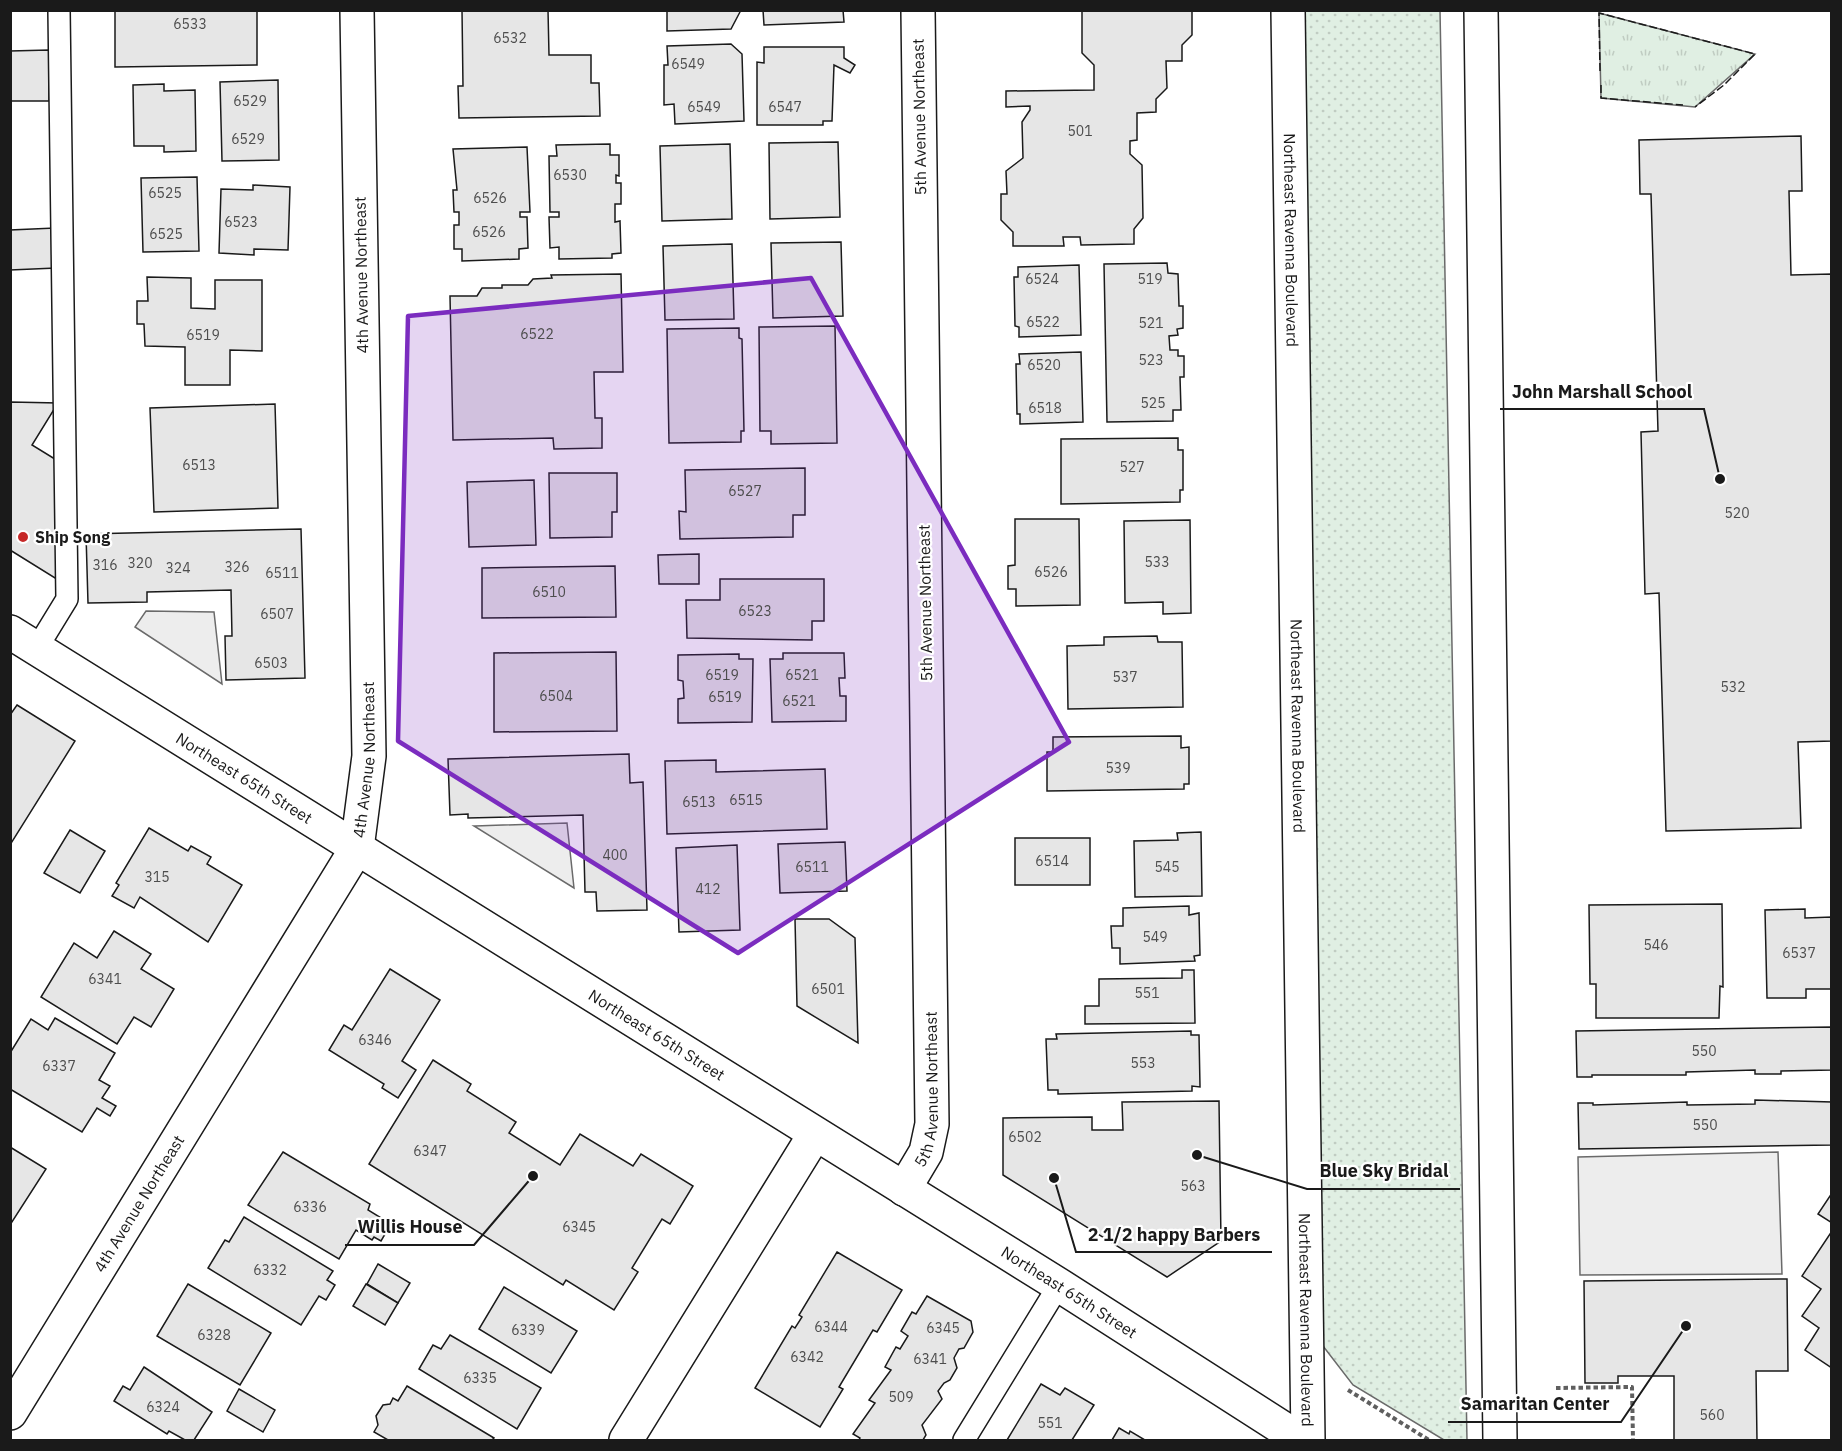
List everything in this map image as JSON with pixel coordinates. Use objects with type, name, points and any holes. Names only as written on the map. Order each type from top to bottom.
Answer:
[{"type":"main road","name":"4th Avenue Northeast","points":[[10,1413],[357,848],[369,756],[357,10]]},
{"type":"main road","name":"5th Avenue Northeast","points":[[904,1189],[926,1152],[932,1124],[918,10]]},
{"type":"main road","name":"Northeast Ravenna Boulevard","points":[[1288,10],[1308,1440]]},
{"type":"main road","points":[[1481,10],[1500,1440]]},
{"type":"main road","name":"Northeast 65th Street","points":[[24,640],[1059,1285],[1301,1440]]},
{"type":"main road","points":[[626,1440],[815,1134]]},
{"type":"lane","points":[[24,640],[68,599],[59,10]]},
{"type":"lane","points":[[964,1440],[1059,1285]]},
{"type":"path","points":[[1344,1388],[1429,1440]]},
{"type":"path","points":[[1556,1388],[1632,1388],[1633,1440]]},
{"type":"highlighted area","points":[[811,278],[1069,742],[738,953],[398,741],[408,316]]},
{"type":"green space","points":[[1298,11],[1440,11],[1467,1440],[1444,1440],[1353,1385],[1323,1346]]},
{"type":"green space","points":[[1599,13],[1755,54],[1695,107],[1601,98]]},
{"type":"shaded area","points":[[146,611],[214,612],[222,684],[135,627]]},
{"type":"shaded area","points":[[567,823],[574,888],[474,826],[475,826]]},
{"type":"shaded area","points":[[1778,1152],[1782,1274],[1580,1275],[1578,1157]]},
{"type":"building","points":[[115,10],[257,10],[257,65],[115,67]]},
{"type":"building","points":[[462,10],[548,10],[549,55],[591,55],[591,83],[599,83],[600,116],[459,118],[458,86],[463,86]]},
{"type":"building","points":[[663,10],[741,10],[731,29],[667,31],[667,11]]},
{"type":"building","points":[[763,10],[843,10],[844,22],[764,25]]},
{"type":"building","points":[[1082,10],[1192,10],[1192,35],[1182,45],[1182,61],[1166,61],[1167,88],[1156,99],[1156,112],[1137,113],[1137,140],[1130,141],[1130,154],[1142,165],[1143,218],[1134,229],[1134,244],[1081,245],[1080,237],[1063,237],[1064,246],[1013,246],[1013,232],[1001,220],[1001,194],[1007,194],[1006,171],[1023,158],[1022,122],[1030,106],[1006,107],[1006,91],[1094,90],[1094,65],[1082,53]]},
{"type":"building","points":[[731,44],[742,54],[744,121],[675,124],[674,104],[664,105],[664,65],[668,65],[667,46]]},
{"type":"building","points":[[764,47],[844,47],[844,58],[855,65],[850,73],[834,65],[832,121],[823,121],[823,125],[757,125],[757,62],[764,63]]},
{"type":"building","points":[[49,50],[49,101],[10,101],[10,51]]},
{"type":"building","points":[[278,80],[279,160],[222,161],[220,82]]},
{"type":"building","points":[[164,84],[164,91],[195,90],[196,151],[164,152],[164,146],[134,146],[133,85]]},
{"type":"building","points":[[1801,136],[1802,191],[1789,191],[1791,275],[1832,274],[1832,741],[1798,742],[1801,828],[1666,831],[1659,593],[1645,594],[1641,432],[1658,431],[1651,194],[1640,194],[1639,140]]},
{"type":"building","points":[[838,142],[840,217],[770,219],[769,143]]},
{"type":"building","points":[[610,144],[610,155],[619,155],[619,176],[616,175],[616,183],[621,183],[621,204],[615,204],[615,222],[620,221],[621,253],[612,254],[612,258],[559,259],[559,247],[550,248],[549,217],[559,217],[559,212],[550,212],[549,156],[557,156],[556,145]]},
{"type":"building","points":[[730,144],[732,219],[662,221],[660,146]]},
{"type":"building","points":[[527,147],[530,212],[520,212],[520,217],[527,217],[528,248],[519,249],[519,259],[462,261],[462,249],[454,249],[454,225],[459,225],[459,212],[454,212],[453,190],[457,190],[453,149]]},
{"type":"building","points":[[197,177],[199,251],[143,252],[141,178]]},
{"type":"building","points":[[253,185],[290,187],[288,250],[254,249],[254,255],[219,253],[221,189],[253,190]]},
{"type":"building","points":[[55,228],[56,268],[10,270],[10,230]]},
{"type":"building","points":[[841,242],[843,316],[773,318],[771,243]]},
{"type":"building","points":[[732,244],[734,319],[665,320],[663,246]]},
{"type":"building","points":[[1167,263],[1168,273],[1178,274],[1179,306],[1183,306],[1183,328],[1177,329],[1178,335],[1169,336],[1170,350],[1178,350],[1178,356],[1184,356],[1184,377],[1180,377],[1181,410],[1173,410],[1173,421],[1107,422],[1104,264]]},
{"type":"building","points":[[1079,265],[1081,335],[1019,337],[1019,327],[1015,326],[1014,277],[1018,277],[1018,267]]},
{"type":"building","points":[[621,274],[623,372],[594,372],[595,418],[602,418],[602,448],[554,449],[553,438],[453,440],[450,296],[477,296],[482,288],[528,285],[533,279],[552,278],[551,275]]},
{"type":"building","points":[[147,277],[191,278],[191,308],[215,309],[215,280],[262,280],[262,351],[230,350],[230,385],[185,385],[185,347],[145,346],[144,324],[137,324],[137,301],[148,301]]},
{"type":"building","points":[[835,326],[837,443],[771,444],[771,431],[760,431],[759,327]]},
{"type":"building","points":[[739,328],[739,338],[742,339],[744,431],[741,431],[741,442],[669,443],[667,329]]},
{"type":"building","points":[[1081,352],[1083,422],[1020,424],[1020,414],[1017,414],[1016,364],[1020,364],[1019,354]]},
{"type":"building","points":[[10,402],[58,403],[32,445],[63,464],[65,563],[55,578],[10,550]]},
{"type":"building","points":[[275,404],[278,508],[154,512],[150,408]]},
{"type":"building","points":[[1178,438],[1178,450],[1183,450],[1183,490],[1180,490],[1180,502],[1061,504],[1061,439]]},
{"type":"building","points":[[805,468],[805,515],[793,515],[793,537],[680,539],[679,511],[686,512],[685,470]]},
{"type":"building","points":[[549,473],[617,473],[617,512],[612,512],[612,537],[550,538]]},
{"type":"building","points":[[534,480],[536,545],[469,547],[467,482]]},
{"type":"building","points":[[1015,519],[1079,519],[1080,605],[1016,606],[1016,589],[1008,589],[1008,566],[1015,565]]},
{"type":"building","points":[[1190,520],[1191,613],[1163,614],[1163,602],[1125,603],[1124,521]]},
{"type":"building","points":[[301,529],[305,678],[226,680],[225,636],[232,636],[231,590],[147,592],[147,602],[88,603],[86,534]]},
{"type":"building","points":[[699,554],[699,584],[659,584],[658,555]]},
{"type":"building","points":[[615,566],[616,617],[482,618],[482,568]]},
{"type":"building","points":[[720,579],[824,579],[824,621],[812,621],[812,640],[687,638],[686,600],[720,600]]},
{"type":"building","points":[[1157,636],[1158,642],[1182,642],[1183,707],[1068,709],[1067,646],[1104,645],[1104,637]]},
{"type":"building","points":[[616,652],[617,731],[494,732],[494,653]]},
{"type":"building","points":[[783,653],[844,653],[845,678],[839,678],[840,696],[846,696],[846,721],[772,722],[770,659],[783,659]]},
{"type":"building","points":[[739,654],[739,659],[753,659],[752,722],[678,723],[678,699],[684,698],[683,681],[678,680],[678,655]]},
{"type":"building","points":[[17,705],[75,741],[10,845],[10,715]]},
{"type":"building","points":[[1181,736],[1181,748],[1189,747],[1189,784],[1184,784],[1184,789],[1047,791],[1047,752],[1053,752],[1053,737]]},
{"type":"building","points":[[629,754],[630,783],[643,782],[647,910],[597,911],[596,892],[585,892],[583,815],[468,818],[468,814],[450,815],[448,759]]},
{"type":"building","points":[[716,760],[716,772],[825,769],[827,829],[667,834],[665,761]]},
{"type":"building","points":[[149,828],[188,851],[191,846],[211,857],[207,864],[242,885],[208,942],[140,897],[134,908],[112,896],[119,885],[116,883]]},
{"type":"building","points":[[70,830],[105,851],[80,893],[44,873]]},
{"type":"building","points":[[1201,832],[1202,896],[1135,897],[1134,841],[1178,840],[1177,833]]},
{"type":"building","points":[[1015,838],[1090,838],[1090,885],[1015,885]]},
{"type":"building","points":[[845,842],[847,891],[780,893],[778,844]]},
{"type":"building","points":[[737,845],[740,930],[679,932],[676,848]]},
{"type":"building","points":[[1722,904],[1723,987],[1720,986],[1719,1018],[1596,1018],[1596,984],[1590,984],[1589,905]]},
{"type":"building","points":[[1189,906],[1189,915],[1199,913],[1200,955],[1194,956],[1195,961],[1120,964],[1120,948],[1112,948],[1111,926],[1123,926],[1123,908]]},
{"type":"building","points":[[1805,909],[1805,918],[1832,917],[1832,989],[1806,989],[1806,998],[1767,998],[1765,910]]},
{"type":"building","points":[[795,919],[829,919],[855,938],[858,1043],[797,1006]]},
{"type":"building","points":[[114,931],[151,954],[141,969],[174,989],[151,1027],[134,1017],[117,1044],[41,997],[74,943],[97,958]]},
{"type":"building","points":[[390,969],[440,1000],[402,1061],[416,1070],[398,1098],[382,1088],[384,1084],[329,1050],[344,1025],[352,1030]]},
{"type":"building","points":[[1182,970],[1194,970],[1195,1023],[1085,1024],[1085,1006],[1099,1006],[1099,979],[1182,978]]},
{"type":"building","points":[[55,1018],[115,1053],[99,1080],[110,1086],[102,1098],[116,1106],[110,1116],[97,1108],[82,1132],[10,1089],[10,1053],[31,1019],[48,1030]]},
{"type":"building","points":[[1832,1027],[1832,1070],[1781,1071],[1781,1074],[1755,1074],[1755,1070],[1686,1072],[1686,1075],[1577,1077],[1576,1031]]},
{"type":"building","points":[[1191,1031],[1191,1035],[1199,1035],[1200,1087],[1192,1086],[1192,1091],[1058,1094],[1058,1090],[1048,1090],[1046,1039],[1057,1039],[1056,1034]]},
{"type":"building","points":[[433,1060],[471,1084],[467,1091],[516,1122],[509,1133],[560,1165],[580,1134],[633,1166],[641,1154],[693,1186],[670,1224],[662,1219],[632,1268],[638,1272],[614,1310],[566,1280],[563,1285],[369,1164]]},
{"type":"building","points":[[1755,1100],[1832,1102],[1832,1145],[1579,1149],[1578,1103],[1593,1103],[1593,1105],[1687,1102],[1687,1105],[1755,1104]]},
{"type":"building","points":[[1219,1101],[1221,1241],[1167,1277],[1003,1175],[1003,1118],[1092,1117],[1092,1130],[1123,1130],[1122,1102]]},
{"type":"building","points":[[10,1147],[46,1169],[10,1225]]},
{"type":"building","points":[[283,1152],[370,1204],[368,1210],[391,1224],[381,1241],[374,1237],[372,1240],[356,1230],[339,1259],[248,1205]]},
{"type":"building","points":[[1832,1193],[1832,1223],[1818,1214]]},
{"type":"building","points":[[244,1217],[333,1271],[327,1280],[335,1285],[326,1300],[319,1296],[301,1325],[208,1268],[225,1240],[229,1242]]},
{"type":"building","points":[[1832,1231],[1832,1368],[1805,1350],[1819,1328],[1802,1316],[1821,1289],[1802,1276]]},
{"type":"building","points":[[837,1252],[902,1290],[877,1332],[873,1330],[839,1387],[843,1389],[820,1427],[755,1388],[792,1326],[795,1328],[802,1317],[799,1315]]},
{"type":"building","points":[[378,1264],[410,1283],[398,1303],[367,1284]]},
{"type":"building","points":[[1787,1279],[1788,1371],[1756,1371],[1757,1440],[1674,1440],[1674,1376],[1618,1376],[1618,1383],[1585,1383],[1584,1281]]},
{"type":"building","points":[[188,1284],[271,1333],[240,1385],[157,1336]]},
{"type":"building","points":[[366,1284],[398,1303],[385,1325],[353,1306]]},
{"type":"building","points":[[504,1287],[577,1331],[551,1373],[479,1329]]},
{"type":"building","points":[[927,1296],[971,1321],[973,1332],[964,1348],[959,1349],[954,1358],[957,1368],[950,1380],[944,1383],[938,1391],[942,1399],[922,1425],[926,1435],[923,1440],[859,1440],[860,1438],[853,1434],[875,1403],[869,1400],[891,1370],[885,1367],[896,1347],[900,1349],[908,1336],[901,1331],[912,1312],[916,1314]]},
{"type":"building","points":[[450,1335],[541,1388],[517,1429],[419,1369],[433,1345],[441,1349]]},
{"type":"building","points":[[144,1367],[212,1412],[194,1440],[185,1440],[169,1431],[167,1434],[114,1401],[123,1386],[130,1390]]},
{"type":"building","points":[[1041,1384],[1060,1395],[1065,1388],[1094,1405],[1072,1440],[1007,1440]]},
{"type":"building","points":[[407,1386],[494,1438],[492,1440],[388,1440],[374,1432],[378,1425],[376,1416],[383,1405],[390,1404],[393,1398],[398,1401]]},
{"type":"building","points":[[239,1389],[275,1410],[263,1432],[227,1411]]},
{"type":"building","points":[[1119,1428],[1129,1434],[1130,1431],[1145,1440],[1112,1440]]},
{"type":"fence","points":[[1600,71],[1599,13],[1755,54],[1724,85],[1695,107]]},
{"type":"fence","points":[[1601,85],[1601,98],[1683,105]]},
{"type":"place","name":"John Marshall School","points":[[1720,479]]},
{"type":"place","name":"Ship Song","points":[[23,537]]},
{"type":"place","name":"Blue Sky Bridal","points":[[1197,1155]]},
{"type":"place","name":"Willis House","points":[[533,1176]]},
{"type":"place","name":"2 1/2 happy Barbers","points":[[1054,1178]]},
{"type":"place","name":"Samaritan Center","points":[[1686,1326]]}]
